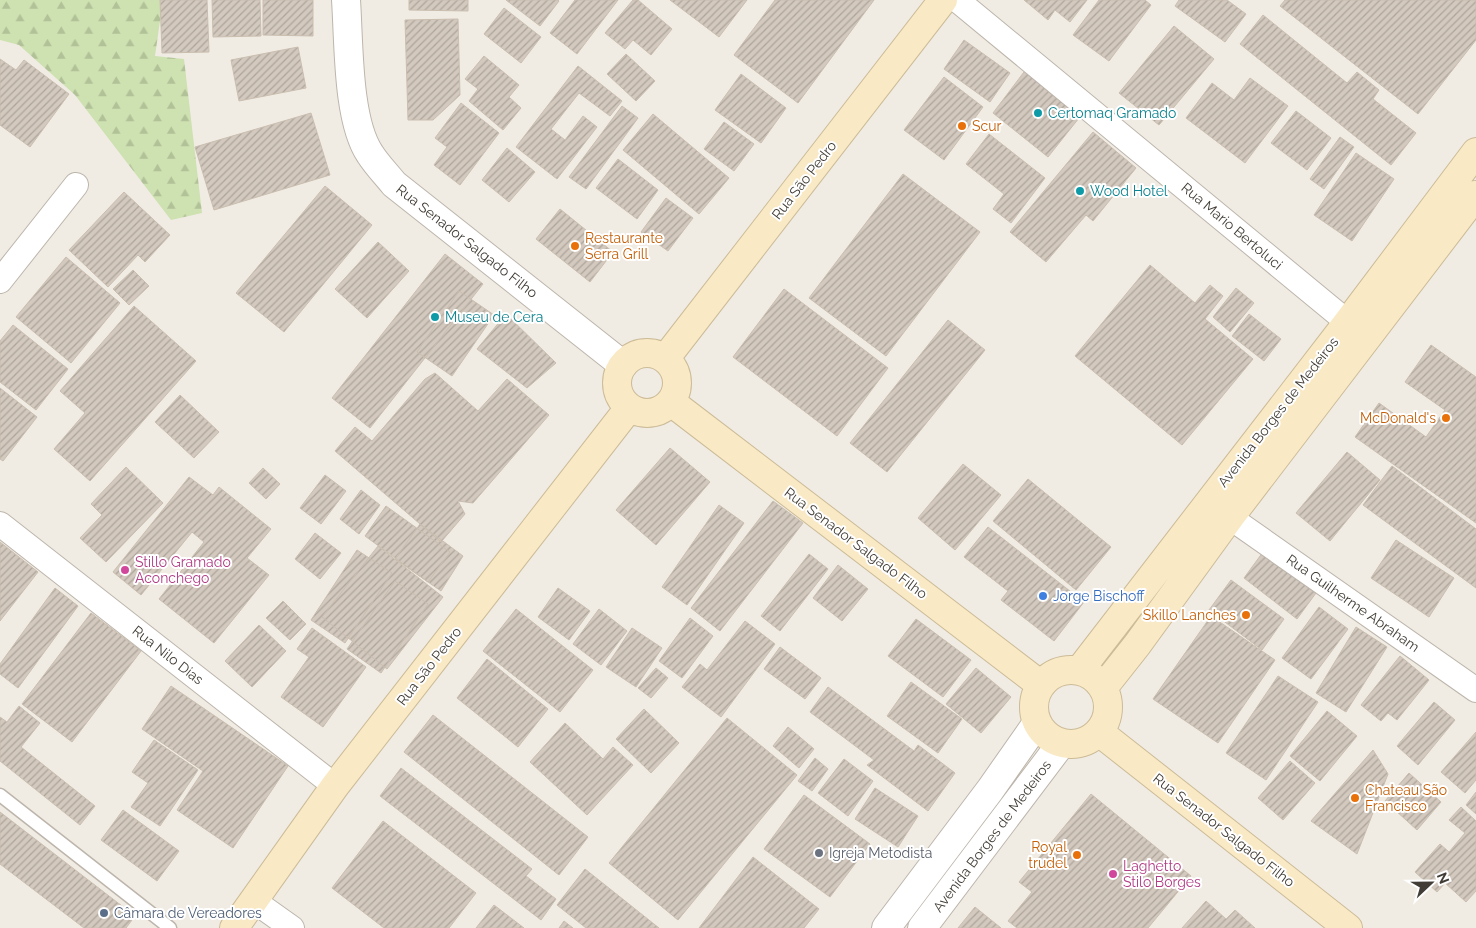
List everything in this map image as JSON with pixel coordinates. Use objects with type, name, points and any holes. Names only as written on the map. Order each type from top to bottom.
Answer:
[{"type":"main road","name":"Rua São Pedro","points":[[665,359],[943,0]]},
{"type":"main road","name":"Avenida Borges de Medeiros","points":[[1358,330],[1476,152]]},
{"type":"main road","name":"Avenida Borges de Medeiros","points":[[1079,671],[1219,510],[1358,330],[1476,195]]},
{"type":"main road","points":[[648,353],[665,359],[672,366],[676,375],[676,393],[672,402],[656,412],[647,414],[629,408],[622,401],[618,392],[618,374],[623,365],[630,358],[638,354],[648,353]]},
{"type":"main road","name":"Rua Senador Salgado Filho","points":[[672,402],[1041,685]]},
{"type":"main road","name":"Rua São Pedro","points":[[234,928],[336,786],[629,408]]},
{"type":"main road","name":"Avenida Borges de Medeiros","points":[[1103,688],[1137,645],[1219,510]]},
{"type":"main road","points":[[1079,671],[1096,680],[1103,688],[1107,699],[1108,711],[1105,722],[1099,732],[1091,739],[1072,745],[1061,744],[1043,732],[1034,714],[1034,704],[1041,685],[1049,677],[1058,672],[1079,671]]},
{"type":"main road","name":"Rua Senador Salgado Filho","points":[[1099,732],[1348,928]]},
{"type":"street","name":"Rua Senador Salgado Filho","points":[[346,0],[353,103],[357,122],[369,153],[394,184],[623,365]]},
{"type":"street","name":"Rua Mario Bertoluci","points":[[957,0],[1358,330]]},
{"type":"street","points":[[0,282],[76,185]]},
{"type":"street","name":"Rua Guilherme Abraham","points":[[1219,510],[1476,690]]},
{"type":"street","name":"Rua Nilo Dias","points":[[0,524],[336,786]]},
{"type":"street","name":"Avenida Borges de Medeiros","points":[[886,928],[990,790],[1037,723]]},
{"type":"street","name":"Avenida Borges de Medeiros","points":[[922,928],[1061,744]]},
{"type":"street","points":[[254,901],[292,928]]},
{"type":"lane","points":[[0,795],[170,928]]},
{"type":"green space","points":[[0,0],[163,0],[155,56],[184,59],[202,213],[171,220],[75,95],[19,45],[0,40]]},
{"type":"building","points":[[160,0],[207,0],[209,52],[162,53]]},
{"type":"building","points":[[212,0],[260,0],[261,36],[213,37]]},
{"type":"building","points":[[263,0],[313,0],[313,36],[263,35]]},
{"type":"building","points":[[409,0],[468,0],[468,11],[409,10]]},
{"type":"building","points":[[506,0],[558,0],[559,1],[540,26]]},
{"type":"building","points":[[575,0],[618,0],[577,54],[550,33]]},
{"type":"building","points":[[633,0],[638,0],[672,29],[651,55],[633,40],[625,49],[605,33]]},
{"type":"building","points":[[670,0],[747,0],[719,37]]},
{"type":"building","points":[[775,0],[874,0],[798,103],[734,55]]},
{"type":"building","points":[[1024,0],[1087,0],[1070,22],[1055,10],[1048,20]]},
{"type":"building","points":[[1099,0],[1145,0],[1151,5],[1109,61],[1073,35]]},
{"type":"building","points":[[1179,0],[1227,0],[1246,14],[1225,42],[1175,6]]},
{"type":"building","points":[[1285,0],[1476,0],[1476,40],[1418,114],[1280,6]]},
{"type":"building","points":[[504,8],[541,37],[521,63],[484,34]]},
{"type":"building","points":[[1263,15],[1347,83],[1357,72],[1379,90],[1373,99],[1416,133],[1391,165],[1240,44]]},
{"type":"building","points":[[458,19],[460,95],[433,120],[408,120],[405,20]]},
{"type":"building","points":[[1174,26],[1214,59],[1159,125],[1119,93]]},
{"type":"building","points":[[964,40],[1010,73],[990,102],[944,69]]},
{"type":"building","points":[[298,47],[306,88],[239,101],[231,60]]},
{"type":"building","points":[[626,54],[655,81],[636,101],[607,74]]},
{"type":"building","points":[[484,56],[519,85],[509,97],[521,108],[503,130],[469,101],[478,89],[465,79]]},
{"type":"building","points":[[0,59],[16,70],[24,60],[69,94],[30,147],[0,125]]},
{"type":"building","points":[[578,66],[622,101],[610,116],[579,93],[551,129],[565,140],[583,116],[597,127],[557,179],[516,147]]},
{"type":"building","name":"Certomaq Gramado","points":[[1027,68],[1083,113],[1048,157],[993,113]]},
{"type":"building","points":[[741,74],[786,108],[761,143],[715,110]]},
{"type":"building","points":[[944,77],[983,107],[944,160],[904,130]]},
{"type":"building","points":[[1250,78],[1288,106],[1245,163],[1186,118],[1212,83],[1234,100]]},
{"type":"building","points":[[461,103],[499,133],[460,185],[434,165],[447,147],[435,138]]},
{"type":"building","points":[[622,106],[638,118],[586,189],[569,177]]},
{"type":"building","points":[[1296,111],[1331,138],[1307,170],[1271,143]]},
{"type":"building","points":[[311,113],[330,175],[214,210],[195,147]]},
{"type":"building","points":[[653,114],[729,178],[699,214],[623,150]]},
{"type":"building","points":[[724,122],[754,144],[734,171],[704,149]]},
{"type":"building","name":"Wood Hotel","points":[[1093,132],[1136,168],[1093,221],[1086,215],[1046,262],[1010,232]]},
{"type":"building","points":[[989,134],[1045,178],[1011,223],[993,209],[1004,194],[966,164]]},
{"type":"building","points":[[1340,137],[1354,147],[1324,189],[1310,179]]},
{"type":"building","points":[[507,148],[535,172],[509,202],[482,180]]},
{"type":"building","points":[[1356,153],[1394,179],[1352,241],[1314,215]]},
{"type":"building","points":[[618,159],[658,190],[637,219],[596,188]]},
{"type":"building","points":[[903,174],[980,232],[886,356],[809,298]]},
{"type":"building","points":[[325,186],[372,225],[284,332],[236,293]]},
{"type":"building","points":[[124,192],[170,235],[145,262],[138,255],[108,287],[69,250]]},
{"type":"building","points":[[666,198],[693,218],[668,251],[641,232]]},
{"type":"building","name":"Restaurante Serra Grill","points":[[560,209],[613,252],[590,282],[536,239]]},
{"type":"building","points":[[378,242],[409,271],[367,318],[335,289]]},
{"type":"building","points":[[445,254],[483,284],[370,428],[332,398]]},
{"type":"building","points":[[66,257],[120,303],[71,363],[16,317]]},
{"type":"building","points":[[1150,265],[1195,303],[1210,285],[1223,296],[1205,319],[1253,359],[1182,445],[1075,356]]},
{"type":"building","points":[[133,270],[149,286],[129,305],[113,289]]},
{"type":"building","points":[[1236,288],[1254,303],[1230,332],[1213,317]]},
{"type":"building","points":[[784,289],[888,368],[837,436],[733,357]]},
{"type":"building","points":[[459,291],[494,315],[452,376],[417,352]]},
{"type":"building","points":[[134,306],[196,361],[90,481],[54,449],[85,413],[60,391]]},
{"type":"building","points":[[506,314],[556,363],[527,388],[477,349]]},
{"type":"building","points":[[1249,314],[1281,339],[1264,361],[1232,336]]},
{"type":"building","points":[[948,320],[985,350],[887,472],[850,443]]},
{"type":"building","points":[[13,325],[68,369],[36,410],[0,382],[0,341]]},
{"type":"building","points":[[1431,345],[1476,377],[1476,523],[1355,437],[1379,403],[1426,437],[1445,410],[1405,382]]},
{"type":"building","points":[[435,373],[478,411],[507,379],[549,415],[473,503],[458,501],[465,514],[441,542],[335,451],[355,427],[372,441],[425,379]]},
{"type":"building","points":[[0,388],[37,417],[3,461],[0,459]]},
{"type":"building","points":[[180,395],[219,432],[194,458],[155,422]]},
{"type":"building","points":[[670,448],[710,482],[656,545],[616,510]]},
{"type":"building","points":[[1347,452],[1380,480],[1330,541],[1296,513]]},
{"type":"building","points":[[963,464],[1001,495],[955,550],[918,518]]},
{"type":"building","points":[[1392,466],[1476,529],[1476,588],[1363,505]]},
{"type":"building","points":[[126,467],[163,503],[106,562],[80,538],[102,515],[91,504]]},
{"type":"building","points":[[263,468],[280,484],[266,499],[249,483]]},
{"type":"building","points":[[325,475],[346,491],[321,524],[300,508]]},
{"type":"building","points":[[189,477],[213,495],[219,487],[271,529],[247,558],[269,575],[214,643],[159,599],[204,542],[192,532],[141,595],[113,572]]},
{"type":"building","points":[[1028,479],[1111,547],[1076,590],[993,521]]},
{"type":"building","points":[[361,490],[380,505],[359,534],[340,519]]},
{"type":"building","points":[[773,501],[803,523],[720,631],[691,608]]},
{"type":"building","points":[[719,505],[744,523],[687,605],[662,587]]},
{"type":"building","points":[[386,506],[450,552],[428,582],[365,536]]},
{"type":"building","points":[[420,524],[463,556],[441,591],[395,559]]},
{"type":"building","points":[[988,527],[1084,602],[1054,641],[1001,600],[1008,591],[964,557]]},
{"type":"building","points":[[315,533],[341,553],[320,579],[295,559]]},
{"type":"building","points":[[1396,540],[1454,578],[1429,617],[1371,578]]},
{"type":"building","points":[[0,542],[38,572],[0,621]]},
{"type":"building","points":[[378,546],[443,597],[387,669],[322,617]]},
{"type":"building","points":[[357,550],[392,573],[345,643],[311,620]]},
{"type":"building","points":[[1263,552],[1316,593],[1297,619],[1244,578]]},
{"type":"building","points":[[809,554],[828,569],[780,631],[761,616]]},
{"type":"building","points":[[838,565],[868,589],[842,621],[813,598]]},
{"type":"building","name":"Skillo Lanches","points":[[1231,580],[1284,619],[1262,650],[1209,610]]},
{"type":"building","points":[[395,581],[428,604],[381,673],[347,649]]},
{"type":"building","points":[[55,588],[78,606],[18,688],[0,674],[0,664]]},
{"type":"building","points":[[558,588],[590,611],[569,640],[538,617]]},
{"type":"building","points":[[283,601],[306,624],[290,640],[266,618]]},
{"type":"building","points":[[1319,607],[1348,629],[1311,679],[1282,658]]},
{"type":"building","points":[[516,609],[593,670],[560,712],[483,651]]},
{"type":"building","points":[[599,609],[627,631],[601,665],[573,644]]},
{"type":"building","points":[[91,613],[141,651],[72,742],[22,704]]},
{"type":"building","points":[[1211,616],[1275,660],[1218,743],[1153,699]]},
{"type":"building","points":[[690,618],[713,636],[682,678],[659,661]]},
{"type":"building","points":[[916,619],[971,660],[943,697],[888,656]]},
{"type":"building","points":[[745,621],[775,644],[721,717],[682,687],[700,664],[707,670]]},
{"type":"building","points":[[259,625],[286,651],[252,687],[225,661]]},
{"type":"building","points":[[1356,627],[1387,647],[1346,712],[1316,693]]},
{"type":"building","points":[[312,628],[366,667],[323,727],[281,697],[309,657],[297,649]]},
{"type":"building","points":[[632,628],[662,648],[636,687],[606,667]]},
{"type":"building","points":[[780,647],[821,678],[805,699],[764,669]]},
{"type":"building","points":[[1400,656],[1429,680],[1397,720],[1388,713],[1381,721],[1361,705]]},
{"type":"building","points":[[487,659],[548,709],[518,747],[457,698]]},
{"type":"building","points":[[656,668],[668,678],[651,698],[638,688]]},
{"type":"building","points":[[976,668],[1011,697],[981,733],[946,704]]},
{"type":"building","points":[[1278,676],[1318,702],[1266,780],[1226,753]]},
{"type":"building","points":[[911,682],[962,719],[938,753],[887,716]]},
{"type":"building","points":[[171,686],[288,766],[233,848],[177,810],[203,771],[142,729]]},
{"type":"building","points":[[828,687],[914,751],[918,745],[955,773],[928,811],[867,765],[874,760],[810,712]]},
{"type":"building","points":[[1434,702],[1455,720],[1418,765],[1397,746]]},
{"type":"building","points":[[19,706],[40,723],[21,747],[95,806],[80,825],[0,761],[0,717],[7,722]]},
{"type":"building","points":[[644,709],[679,743],[651,773],[616,739]]},
{"type":"building","points":[[1327,711],[1357,736],[1320,781],[1290,756]]},
{"type":"building","points":[[433,715],[588,837],[559,875],[404,752]]},
{"type":"building","points":[[727,718],[797,775],[678,920],[609,863]]},
{"type":"building","points":[[565,723],[603,759],[613,747],[633,765],[587,815],[530,762]]},
{"type":"building","points":[[788,727],[814,749],[799,768],[773,746]]},
{"type":"building","points":[[1476,732],[1476,780],[1465,793],[1441,772]]},
{"type":"building","points":[[154,740],[198,770],[160,826],[131,807],[148,783],[132,772]]},
{"type":"building","name":"Chateau São Francisco","points":[[1373,750],[1388,774],[1357,854],[1311,821]]},
{"type":"building","points":[[815,758],[828,769],[812,791],[798,781]]},
{"type":"building","points":[[844,759],[873,781],[848,816],[818,793]]},
{"type":"building","points":[[1290,761],[1315,783],[1283,820],[1258,798]]},
{"type":"building","points":[[401,768],[532,869],[526,876],[556,899],[541,920],[380,796]]},
{"type":"building","points":[[1409,773],[1441,802],[1417,830],[1385,801]]},
{"type":"building","points":[[875,788],[918,816],[898,847],[855,819]]},
{"type":"building","points":[[1476,792],[1476,814],[1466,805]]},
{"type":"building","points":[[1091,794],[1191,876],[1148,928],[1017,928],[1008,921],[1032,892],[1019,882]]},
{"type":"building","points":[[804,795],[870,844],[830,897],[764,849]]},
{"type":"building","points":[[1461,807],[1476,821],[1476,891],[1466,902],[1445,883],[1437,892],[1415,872],[1440,844],[1449,852],[1465,833],[1449,820]]},
{"type":"building","points":[[123,810],[179,851],[157,881],[101,840]]},
{"type":"building","points":[[0,812],[135,916],[126,928],[84,928],[0,864]]},
{"type":"building","points":[[383,821],[476,893],[449,928],[384,928],[332,888]]},
{"type":"building","points":[[753,857],[819,909],[804,928],[699,928]]},
{"type":"building","points":[[585,869],[659,928],[586,928],[557,905]]},
{"type":"building","points":[[1206,901],[1226,919],[1235,910],[1255,928],[1182,928]]},
{"type":"building","points":[[494,905],[524,928],[476,928]]},
{"type":"building","points":[[975,907],[1001,928],[958,928]]},
{"type":"building","points":[[564,921],[573,928],[559,928]]},
{"type":"place","name":"Certomaq Gramado","points":[[1038,113]]},
{"type":"place","name":"Scur","points":[[962,126]]},
{"type":"place","name":"Wood Hotel","points":[[1080,191]]},
{"type":"place","name":"Restaurante Serra Grill","points":[[575,246]]},
{"type":"place","name":"Museu de Cera","points":[[435,317]]},
{"type":"place","name":"McDonald's","points":[[1446,418]]},
{"type":"place","name":"Stillo Gramado Aconchego","points":[[125,570]]},
{"type":"place","name":"Jorge Bischoff","points":[[1043,596]]},
{"type":"place","name":"Skillo Lanches","points":[[1246,615]]},
{"type":"place","name":"Chateau São Francisco","points":[[1355,798]]},
{"type":"place","name":"Igreja Metodista","points":[[819,853]]},
{"type":"place","name":"Royal trudel","points":[[1077,855]]},
{"type":"place","name":"Laghetto Stilo Borges","points":[[1113,874]]},
{"type":"place","name":"Câmara de Vereadores","points":[[104,913]]}]
